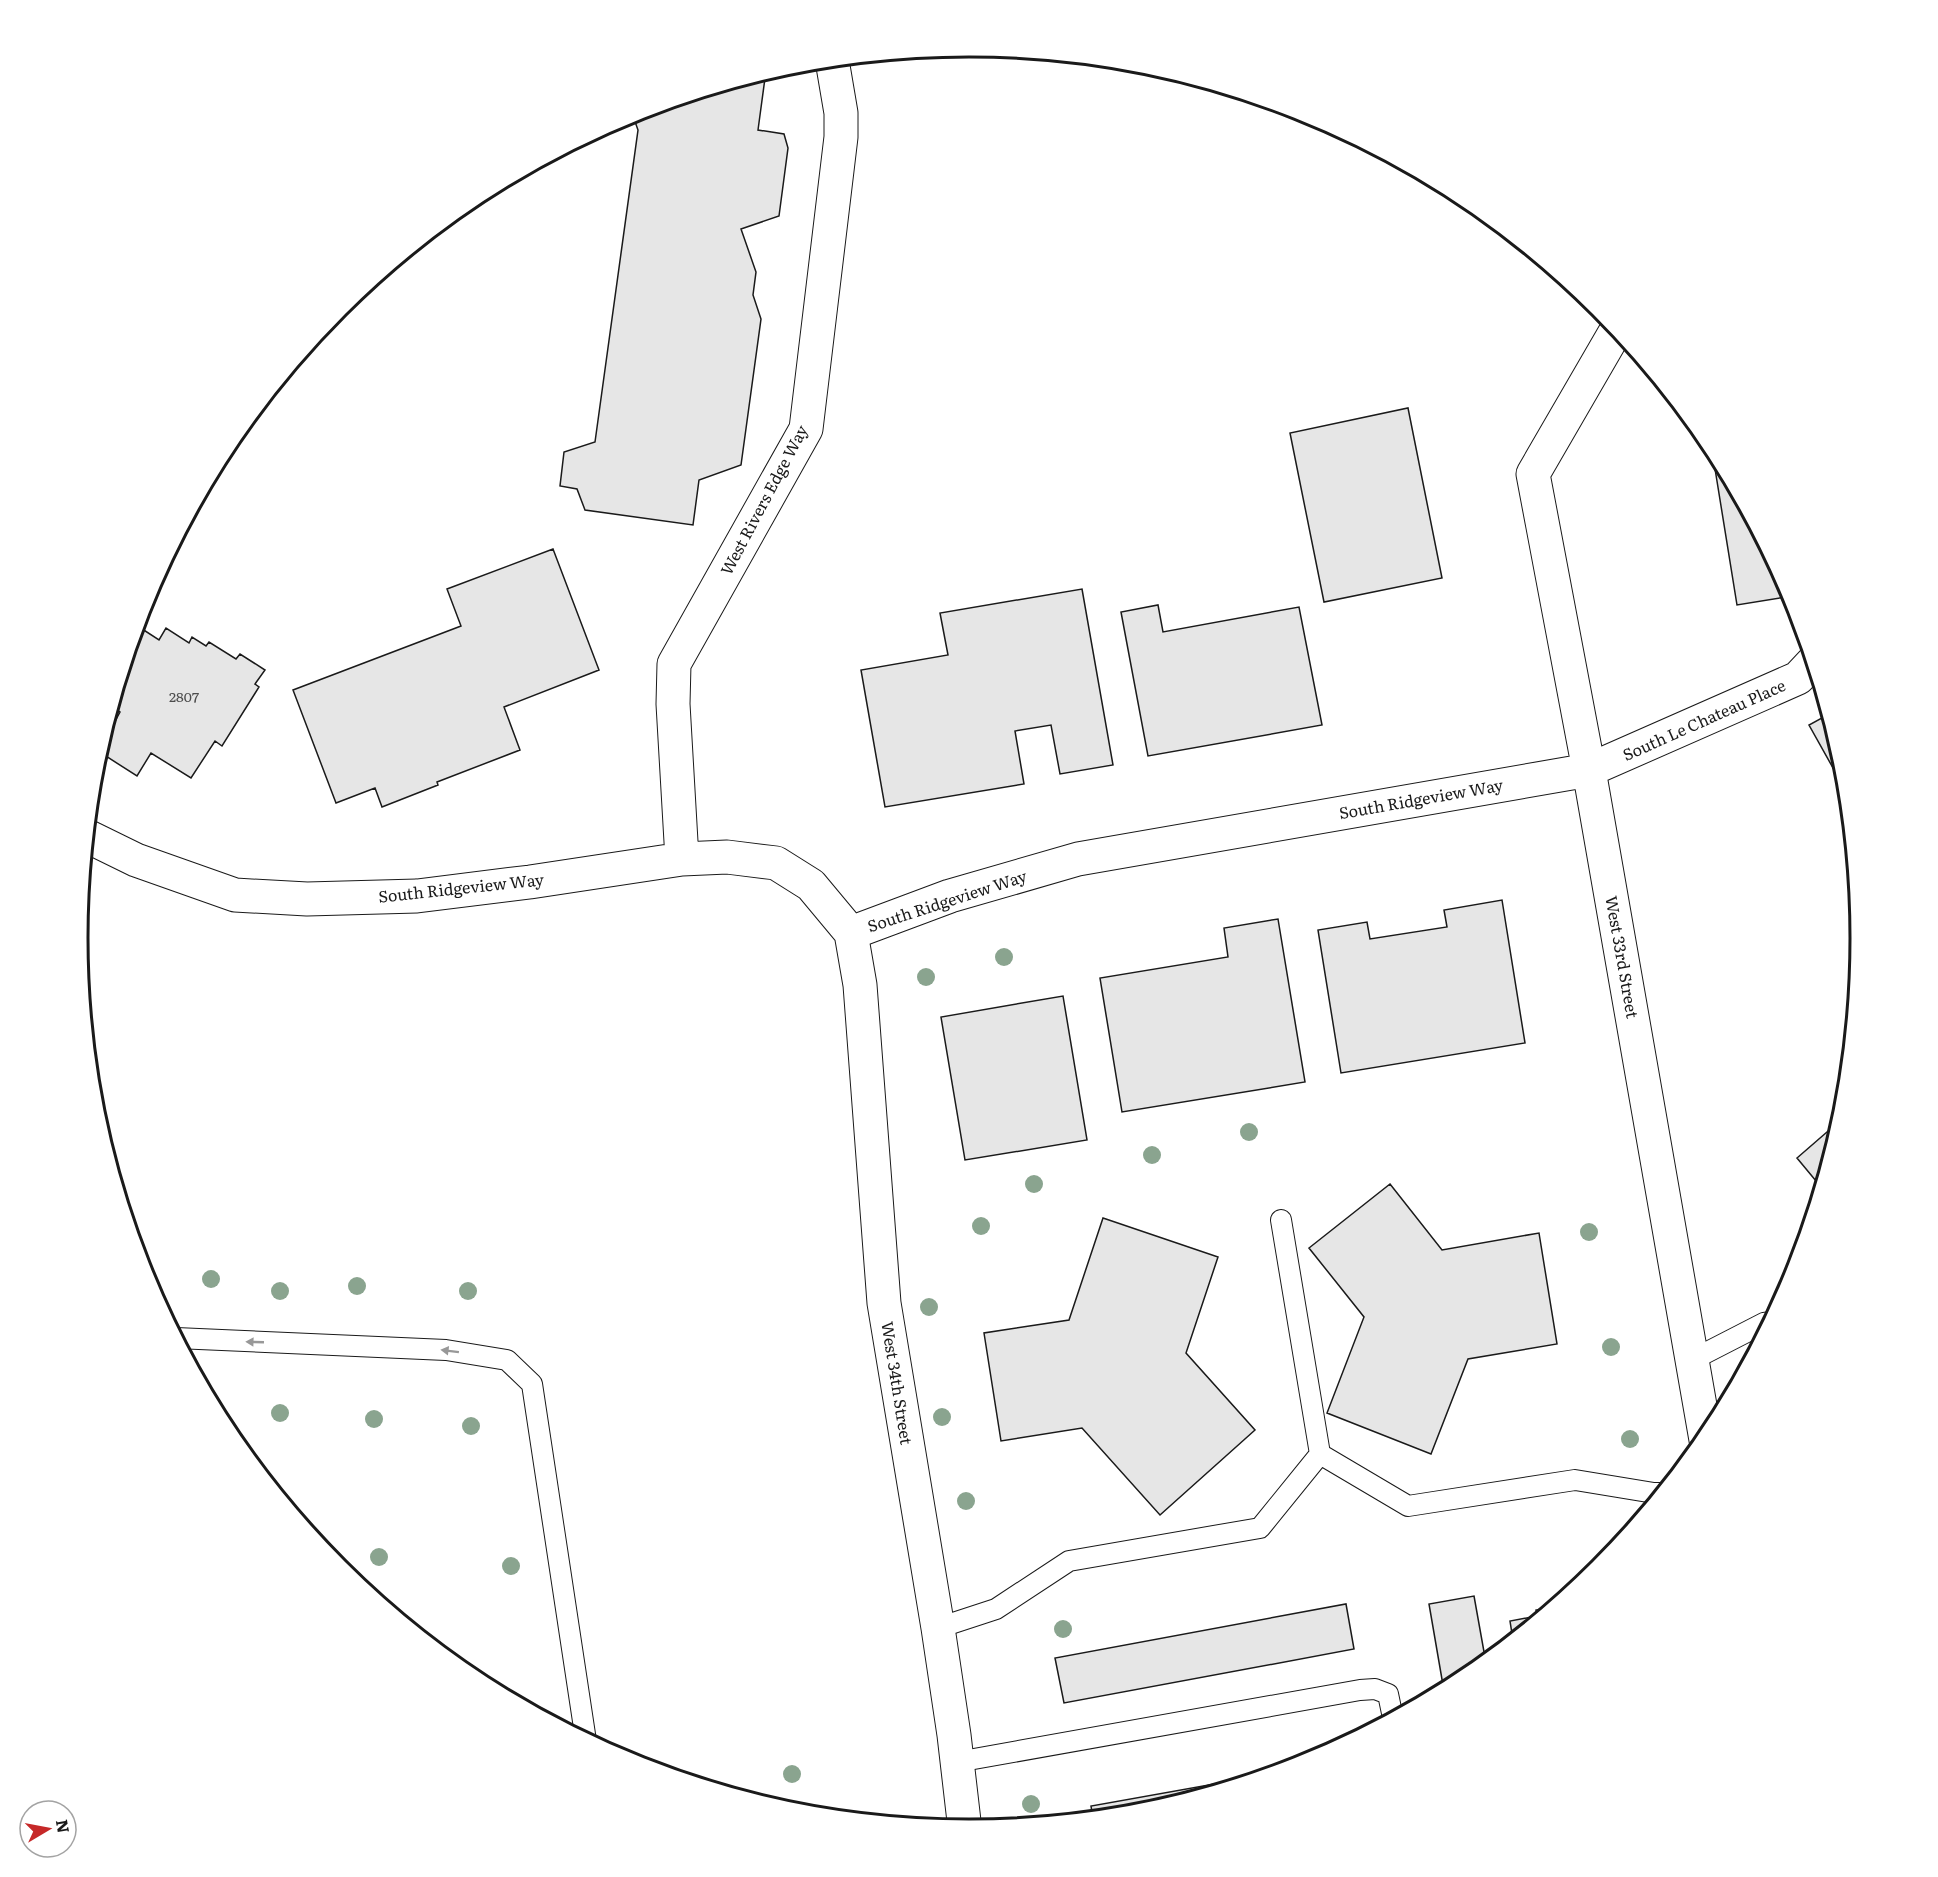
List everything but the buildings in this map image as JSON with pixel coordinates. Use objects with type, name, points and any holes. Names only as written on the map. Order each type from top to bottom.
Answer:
[{"type":"street","name":"West Rivers Edge Way","points":[[682,859],[673,704],[674,664],[806,429],[841,137],[841,113],[833,68]]},
{"type":"street","name":"West 33rd Street","points":[[1613,337],[1533,474],[1589,770],[1703,1426]]},
{"type":"street","name":"South Le Chateau Place","points":[[1589,770],[1798,678],[1808,668]]},
{"type":"street","name":"South Ridgeview Way","points":[[93,839],[136,860],[235,895],[307,899],[417,896],[682,859],[727,856],[776,863],[811,885],[851,933],[950,896],[1078,859],[1589,770]]},
{"type":"street","name":"West 34th Street","points":[[851,933],[860,986],[884,1303],[938,1628],[965,1820]]},
{"type":"lane","points":[[938,1628],[996,1610],[1069,1562],[1260,1528],[1320,1454],[1281,1220]]},
{"type":"lane","points":[[1692,1360],[1762,1324]]},
{"type":"lane","points":[[184,1338],[446,1350],[507,1360],[532,1384],[581,1730]]},
{"type":"lane","points":[[1320,1454],[1408,1506],[1575,1480],[1654,1493]]},
{"type":"lane","points":[[957,1762],[1360,1690],[1375,1689],[1388,1694],[1392,1712]]}]
